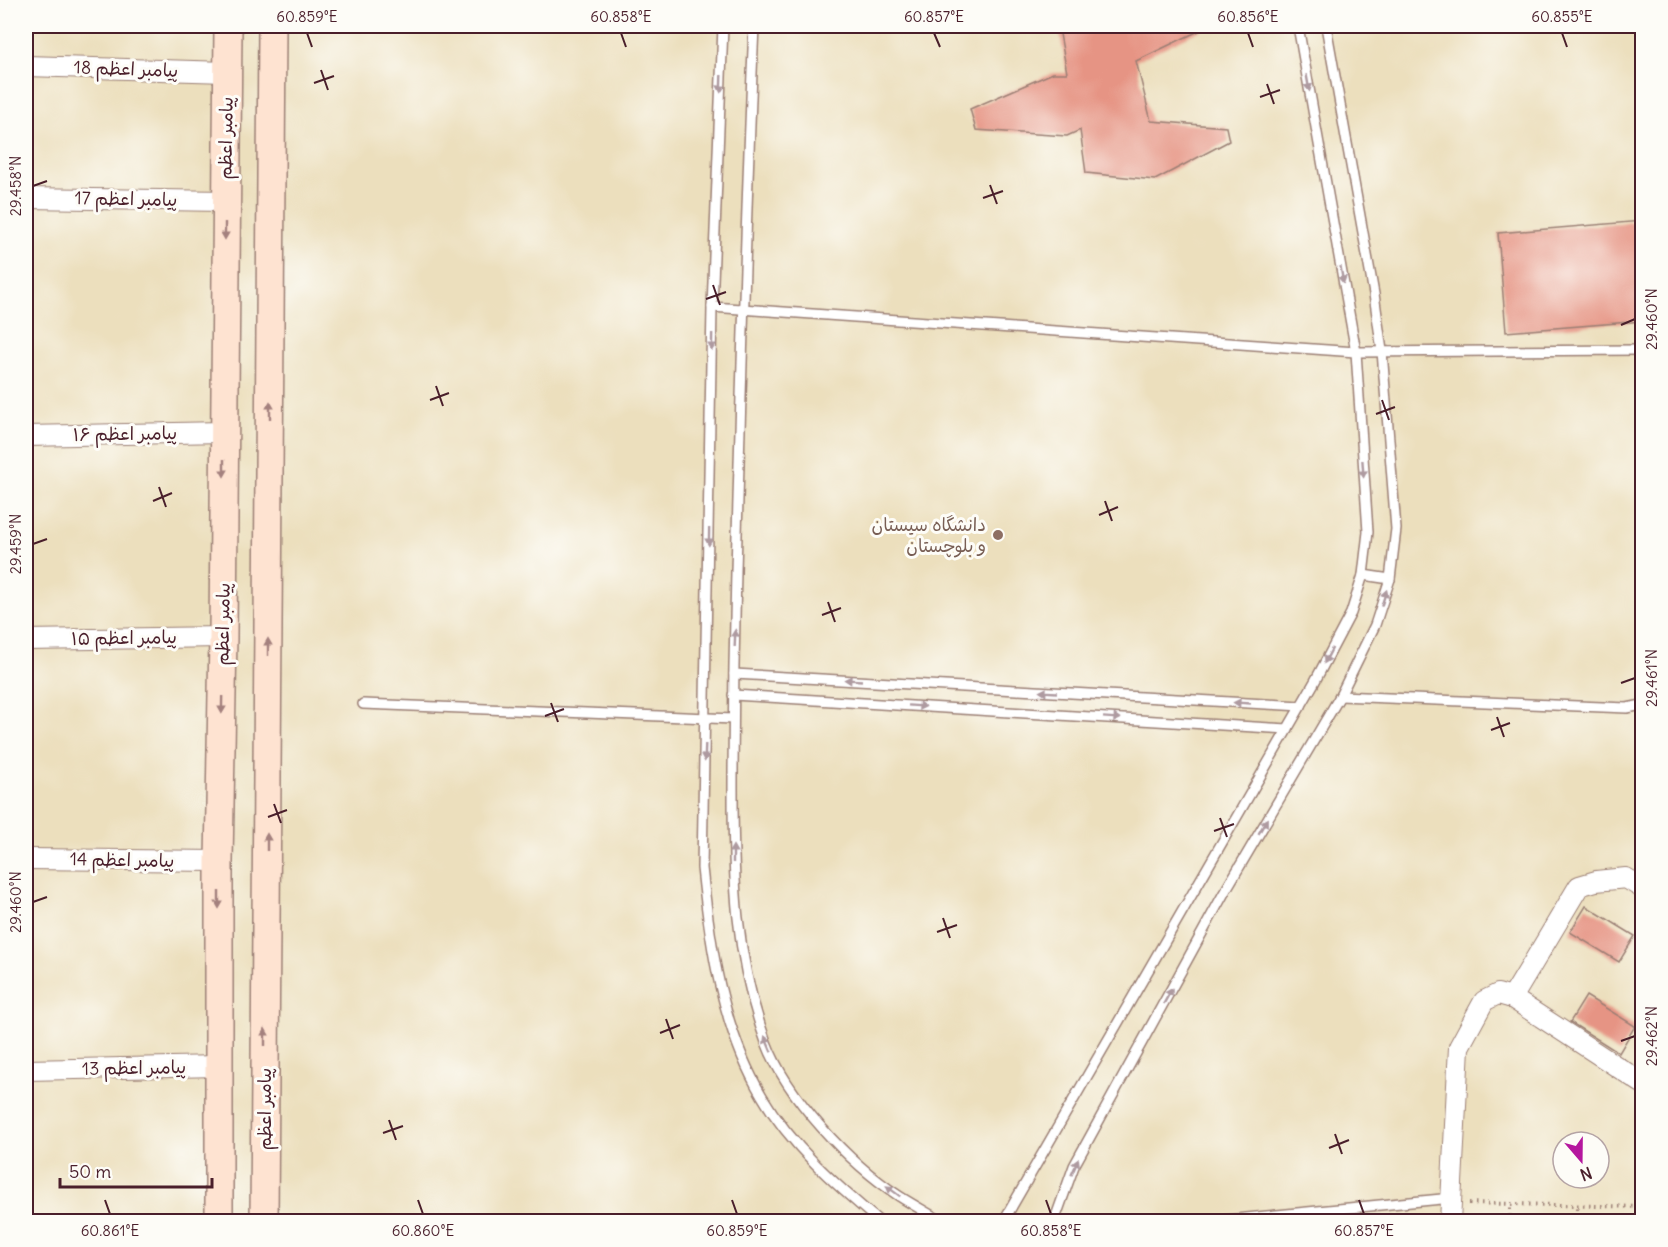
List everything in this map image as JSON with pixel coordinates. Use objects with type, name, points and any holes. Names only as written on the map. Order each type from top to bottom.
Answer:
[{"type":"main road","name":"پیامبر اعظم","points":[[219,1221],[219,861],[228,26]]},
{"type":"main road","name":"پیامبر اعظم","points":[[264,1221],[272,26]]},
{"type":"street","name":"پیامبر اعظم 18","points":[[26,66],[227,72]]},
{"type":"street","name":"پیامبر اعظم 17","points":[[26,198],[226,201]]},
{"type":"street","name":"پیامبر اعظم ۱۶","points":[[26,436],[224,432]]},
{"type":"street","name":"پیامبر اعظم ۱۵","points":[[26,640],[223,637]]},
{"type":"street","name":"پیامبر اعظم 14","points":[[26,859],[219,861]]},
{"type":"street","points":[[1512,998],[1579,886],[1596,881],[1626,878],[1642,888]]},
{"type":"street","points":[[1451,1208],[1459,1047],[1484,1001],[1498,994],[1512,998],[1642,1083]]},
{"type":"street","name":"پیامبر اعظم 13","points":[[26,1070],[220,1066]]},
{"type":"lane","points":[[723,26],[712,307],[702,868],[708,924],[718,981],[742,1057],[762,1096],[795,1142],[830,1178],[880,1221]]},
{"type":"lane","points":[[753,26],[744,250],[733,695],[733,876],[737,921],[746,975],[767,1044],[787,1082],[818,1123],[856,1161],[897,1195],[943,1221]]},
{"type":"lane","points":[[1003,1221],[1301,706],[1352,612],[1363,575],[1368,532],[1356,352],[1298,26]]},
{"type":"lane","points":[[1054,1221],[1074,1166],[1224,892],[1340,696],[1375,625],[1390,579],[1396,529],[1382,351],[1326,26]]},
{"type":"lane","points":[[712,307],[1356,352],[1642,350]]},
{"type":"lane","points":[[1363,575],[1390,579]]},
{"type":"lane","points":[[734,674],[1301,706]]},
{"type":"lane","points":[[733,695],[1288,729]]},
{"type":"lane","points":[[1340,696],[1627,708],[1642,705]]},
{"type":"lane","points":[[363,704],[733,719]]},
{"type":"lane","points":[[1205,1221],[1451,1208]]},
{"type":"lane","points":[[1010,1221],[1028,1221]]},
{"type":"path","points":[[1510,1204],[1510,1221]]},
{"type":"path","points":[[1451,1208],[1510,1204],[1642,1207]]},
{"type":"path","points":[[1577,1206],[1577,1221]]},
{"type":"building","points":[[1077,26],[1209,26],[1136,61],[1151,121],[1226,127],[1229,141],[1155,180],[1086,173],[1080,130],[1067,136],[976,130],[970,109],[1053,73],[1067,73],[1060,34]]},
{"type":"building","points":[[1642,221],[1642,321],[1506,332],[1498,233]]},
{"type":"building","points":[[1586,906],[1635,936],[1619,962],[1570,932]]},
{"type":"building","points":[[1586,996],[1635,1026],[1619,1053],[1570,1022]]},
{"type":"place","name":"دانشگاه سیستان و بلوچستان","points":[[998,535]]}]
